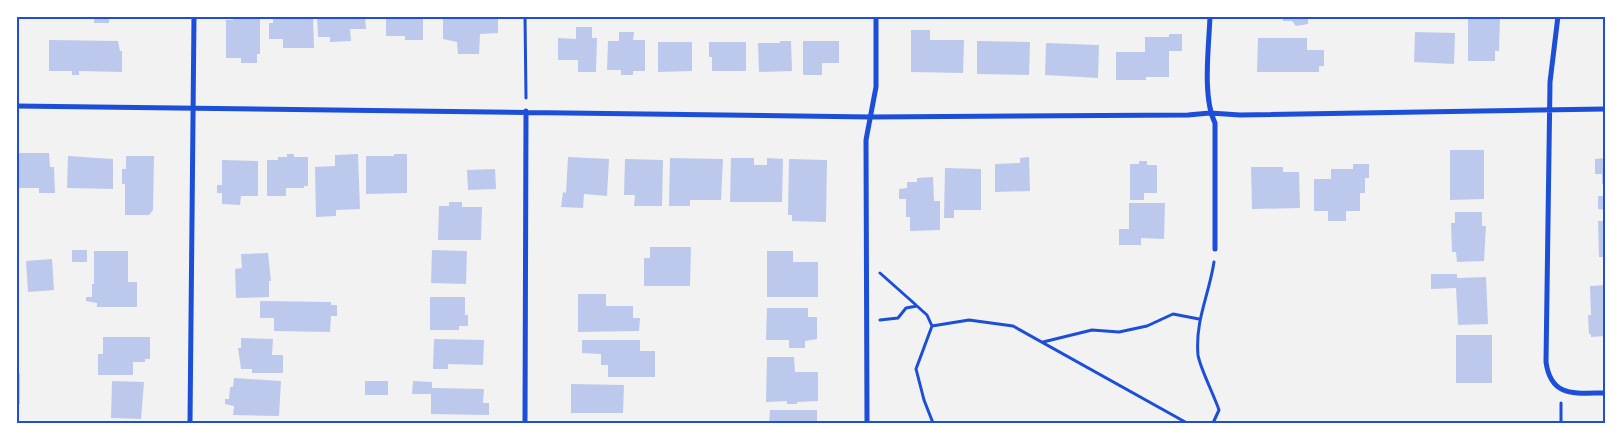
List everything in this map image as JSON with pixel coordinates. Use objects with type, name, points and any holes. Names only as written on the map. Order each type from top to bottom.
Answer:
[{"type":"street","points":[[190,423],[194,16]]},
{"type":"street","points":[[867,423],[866,140],[876,86],[876,16]]},
{"type":"street","points":[[1210,16],[1210,113],[1215,123],[1215,249]]},
{"type":"street","points":[[1558,16],[1550,82],[1546,362],[1552,382],[1560,389],[1578,393],[1605,393]]},
{"type":"street","points":[[16,106],[871,117],[1188,115],[1210,113],[1240,115],[1605,109]]},
{"type":"street","points":[[525,423],[526,112]]},
{"type":"path","points":[[525,16],[526,92]]},
{"type":"path","points":[[1213,423],[1219,410],[1198,356],[1199,319],[1211,282],[1215,249]]},
{"type":"path","points":[[865,260],[927,315],[932,326],[916,369],[924,400],[933,423]]},
{"type":"path","points":[[866,321],[898,318],[906,308],[916,306]]},
{"type":"path","points":[[1043,342],[1092,330],[1119,332],[1147,326],[1173,314],[1199,319]]},
{"type":"path","points":[[932,326],[969,320],[1013,326],[1187,423]]},
{"type":"path","points":[[1560,402],[1561,423]]},
{"type":"building","points":[[94,16],[109,16],[109,23],[94,23]]},
{"type":"building","points":[[233,16],[260,18],[260,54],[257,54],[257,63],[241,63],[241,58],[226,58],[226,20],[233,20]]},
{"type":"building","points":[[273,16],[313,16],[314,48],[283,48],[283,39],[269,39],[269,23],[273,23]]},
{"type":"building","points":[[317,16],[365,16],[366,29],[350,29],[351,41],[330,42],[330,37],[318,37]]},
{"type":"building","points":[[386,16],[423,16],[423,40],[405,40],[405,36],[386,36]]},
{"type":"building","points":[[443,16],[498,16],[498,33],[480,34],[479,54],[458,54],[457,42],[443,39]]},
{"type":"building","points":[[1283,16],[1308,16],[1308,24],[1296,26],[1292,21],[1283,21]]},
{"type":"building","points":[[1468,16],[1500,16],[1499,51],[1495,51],[1495,61],[1468,61]]},
{"type":"building","points":[[576,27],[592,27],[592,38],[597,38],[596,72],[578,72],[578,60],[558,60],[558,38],[576,39]]},
{"type":"building","points":[[911,30],[930,30],[930,40],[964,40],[963,73],[911,72]]},
{"type":"building","points":[[619,32],[634,32],[633,40],[645,40],[645,71],[633,71],[633,75],[621,75],[621,70],[607,70],[608,41],[619,41]]},
{"type":"building","points":[[1415,32],[1455,33],[1454,64],[1414,62]]},
{"type":"building","points":[[1169,34],[1182,34],[1182,51],[1169,51],[1169,77],[1146,77],[1146,80],[1116,80],[1116,52],[1145,52],[1145,37],[1169,37]]},
{"type":"building","points":[[1258,38],[1307,38],[1307,50],[1324,50],[1324,66],[1319,66],[1319,72],[1257,72]]},
{"type":"building","points":[[49,40],[118,41],[120,51],[122,51],[122,72],[79,71],[79,75],[72,75],[72,71],[49,71]]},
{"type":"building","points":[[780,41],[791,41],[792,71],[759,72],[758,43],[780,43]]},
{"type":"building","points":[[803,41],[839,41],[839,63],[822,63],[822,75],[803,75]]},
{"type":"building","points":[[977,41],[1030,42],[1029,75],[977,74]]},
{"type":"building","points":[[658,42],[692,42],[692,71],[658,72]]},
{"type":"building","points":[[709,42],[746,42],[746,71],[712,71],[712,57],[709,57]]},
{"type":"building","points":[[1046,43],[1099,45],[1098,78],[1045,75]]},
{"type":"building","points":[[1450,150],[1484,150],[1484,199],[1450,200]]},
{"type":"building","points":[[16,153],[49,153],[50,167],[54,167],[55,193],[39,193],[39,188],[16,188]]},
{"type":"building","points":[[287,154],[294,154],[294,157],[308,157],[308,186],[304,186],[304,188],[286,188],[286,196],[267,196],[267,160],[278,160],[278,157],[287,157]]},
{"type":"building","points":[[358,154],[360,209],[336,210],[336,216],[316,217],[315,167],[335,166],[335,155]]},
{"type":"building","points":[[394,154],[407,154],[407,193],[366,194],[366,156],[394,156]]},
{"type":"building","points":[[68,156],[113,159],[113,189],[67,188]]},
{"type":"building","points":[[126,156],[154,156],[153,210],[149,215],[125,215],[125,184],[122,184],[122,169],[126,169]]},
{"type":"building","points":[[568,157],[609,159],[607,196],[584,194],[583,208],[561,207],[563,192],[566,193]]},
{"type":"building","points":[[1029,157],[1030,191],[995,192],[995,164],[1020,163],[1020,158]]},
{"type":"building","points":[[670,158],[723,159],[721,200],[690,200],[690,206],[669,206]]},
{"type":"building","points":[[731,158],[754,158],[754,165],[767,165],[767,158],[783,159],[782,202],[730,202]]},
{"type":"building","points":[[1605,158],[1605,184],[1602,184],[1602,174],[1595,174],[1595,159]]},
{"type":"building","points":[[625,159],[663,160],[662,206],[634,206],[635,195],[624,195]]},
{"type":"building","points":[[789,159],[827,160],[826,222],[792,221],[792,215],[788,215]]},
{"type":"building","points":[[222,160],[258,161],[258,196],[241,196],[240,205],[222,204],[222,193],[217,193],[217,185],[222,185]]},
{"type":"building","points":[[1139,161],[1147,161],[1147,165],[1157,165],[1157,193],[1144,193],[1144,200],[1130,200],[1130,164],[1139,164]]},
{"type":"building","points":[[1353,164],[1369,164],[1369,178],[1365,178],[1365,193],[1360,193],[1360,211],[1346,211],[1346,221],[1328,221],[1328,211],[1314,211],[1314,179],[1331,179],[1331,169],[1353,169]]},
{"type":"building","points":[[1251,167],[1283,167],[1283,172],[1299,172],[1300,208],[1252,209]]},
{"type":"building","points":[[945,168],[981,169],[981,210],[954,210],[954,218],[944,218]]},
{"type":"building","points":[[495,169],[496,189],[468,190],[467,170]]},
{"type":"building","points":[[933,177],[934,201],[940,201],[940,230],[910,231],[910,217],[906,217],[906,199],[899,199],[899,189],[907,188],[907,182],[917,182],[917,178]]},
{"type":"building","points":[[1598,196],[1605,196],[1605,210],[1598,209]]},
{"type":"building","points":[[449,202],[462,202],[462,207],[482,207],[481,240],[438,240],[439,206],[449,206]]},
{"type":"building","points":[[1129,203],[1165,203],[1164,239],[1141,238],[1141,245],[1119,245],[1119,229],[1129,229]]},
{"type":"building","points":[[1455,212],[1482,212],[1482,226],[1486,226],[1484,261],[1457,262],[1456,252],[1452,252],[1451,223],[1455,223]]},
{"type":"building","points":[[1598,221],[1605,221],[1605,257],[1599,257]]},
{"type":"building","points":[[650,247],[691,247],[690,286],[644,286],[644,258],[650,258]]},
{"type":"building","points":[[72,250],[87,250],[87,262],[72,262]]},
{"type":"building","points":[[432,250],[467,251],[466,284],[431,283]]},
{"type":"building","points":[[94,251],[128,251],[128,282],[137,282],[137,307],[97,307],[97,303],[86,301],[86,297],[92,297]]},
{"type":"building","points":[[767,251],[793,251],[793,262],[818,262],[818,297],[767,297]]},
{"type":"building","points":[[268,253],[271,281],[269,281],[269,297],[236,298],[235,269],[242,268],[241,254]]},
{"type":"building","points":[[52,259],[54,290],[28,292],[26,261]]},
{"type":"building","points":[[1431,274],[1457,274],[1457,278],[1486,277],[1488,324],[1458,325],[1456,288],[1431,289]]},
{"type":"building","points":[[1605,285],[1605,336],[1591,337],[1591,334],[1589,334],[1588,315],[1591,315],[1590,286]]},
{"type":"building","points":[[578,294],[606,294],[606,306],[633,306],[633,318],[640,318],[639,331],[578,332]]},
{"type":"building","points":[[430,297],[465,297],[465,315],[468,315],[468,326],[459,326],[459,330],[430,330]]},
{"type":"building","points":[[260,301],[331,302],[331,305],[337,305],[337,316],[331,316],[330,332],[274,331],[274,318],[260,318]]},
{"type":"building","points":[[767,308],[808,308],[808,317],[817,317],[817,339],[805,341],[805,348],[789,348],[789,340],[766,340]]},
{"type":"building","points":[[1456,335],[1492,335],[1492,383],[1456,383]]},
{"type":"building","points":[[103,337],[150,337],[150,359],[145,359],[145,362],[133,362],[133,375],[98,375],[98,354],[103,354]]},
{"type":"building","points":[[241,338],[273,339],[272,355],[283,355],[283,373],[252,373],[252,369],[241,369],[238,348],[241,348]]},
{"type":"building","points":[[434,339],[484,340],[483,365],[448,364],[448,369],[433,369]]},
{"type":"building","points":[[582,340],[640,340],[640,351],[655,351],[655,377],[608,377],[608,365],[601,365],[601,354],[582,353]]},
{"type":"building","points":[[767,357],[794,357],[795,372],[818,372],[818,401],[797,402],[797,404],[787,404],[787,401],[766,402]]},
{"type":"building","points":[[16,373],[20,373],[20,404],[16,404]]},
{"type":"building","points":[[234,378],[281,381],[279,416],[233,415],[234,406],[225,404],[225,399],[229,399],[230,387],[233,387]]},
{"type":"building","points":[[112,381],[144,382],[141,419],[111,418]]},
{"type":"building","points":[[365,381],[388,381],[388,395],[365,395]]},
{"type":"building","points":[[413,381],[432,382],[432,388],[484,389],[483,403],[489,403],[489,415],[431,414],[431,394],[412,394]]},
{"type":"building","points":[[571,384],[624,385],[623,413],[571,413]]},
{"type":"building","points":[[770,410],[817,410],[817,423],[769,423]]}]
